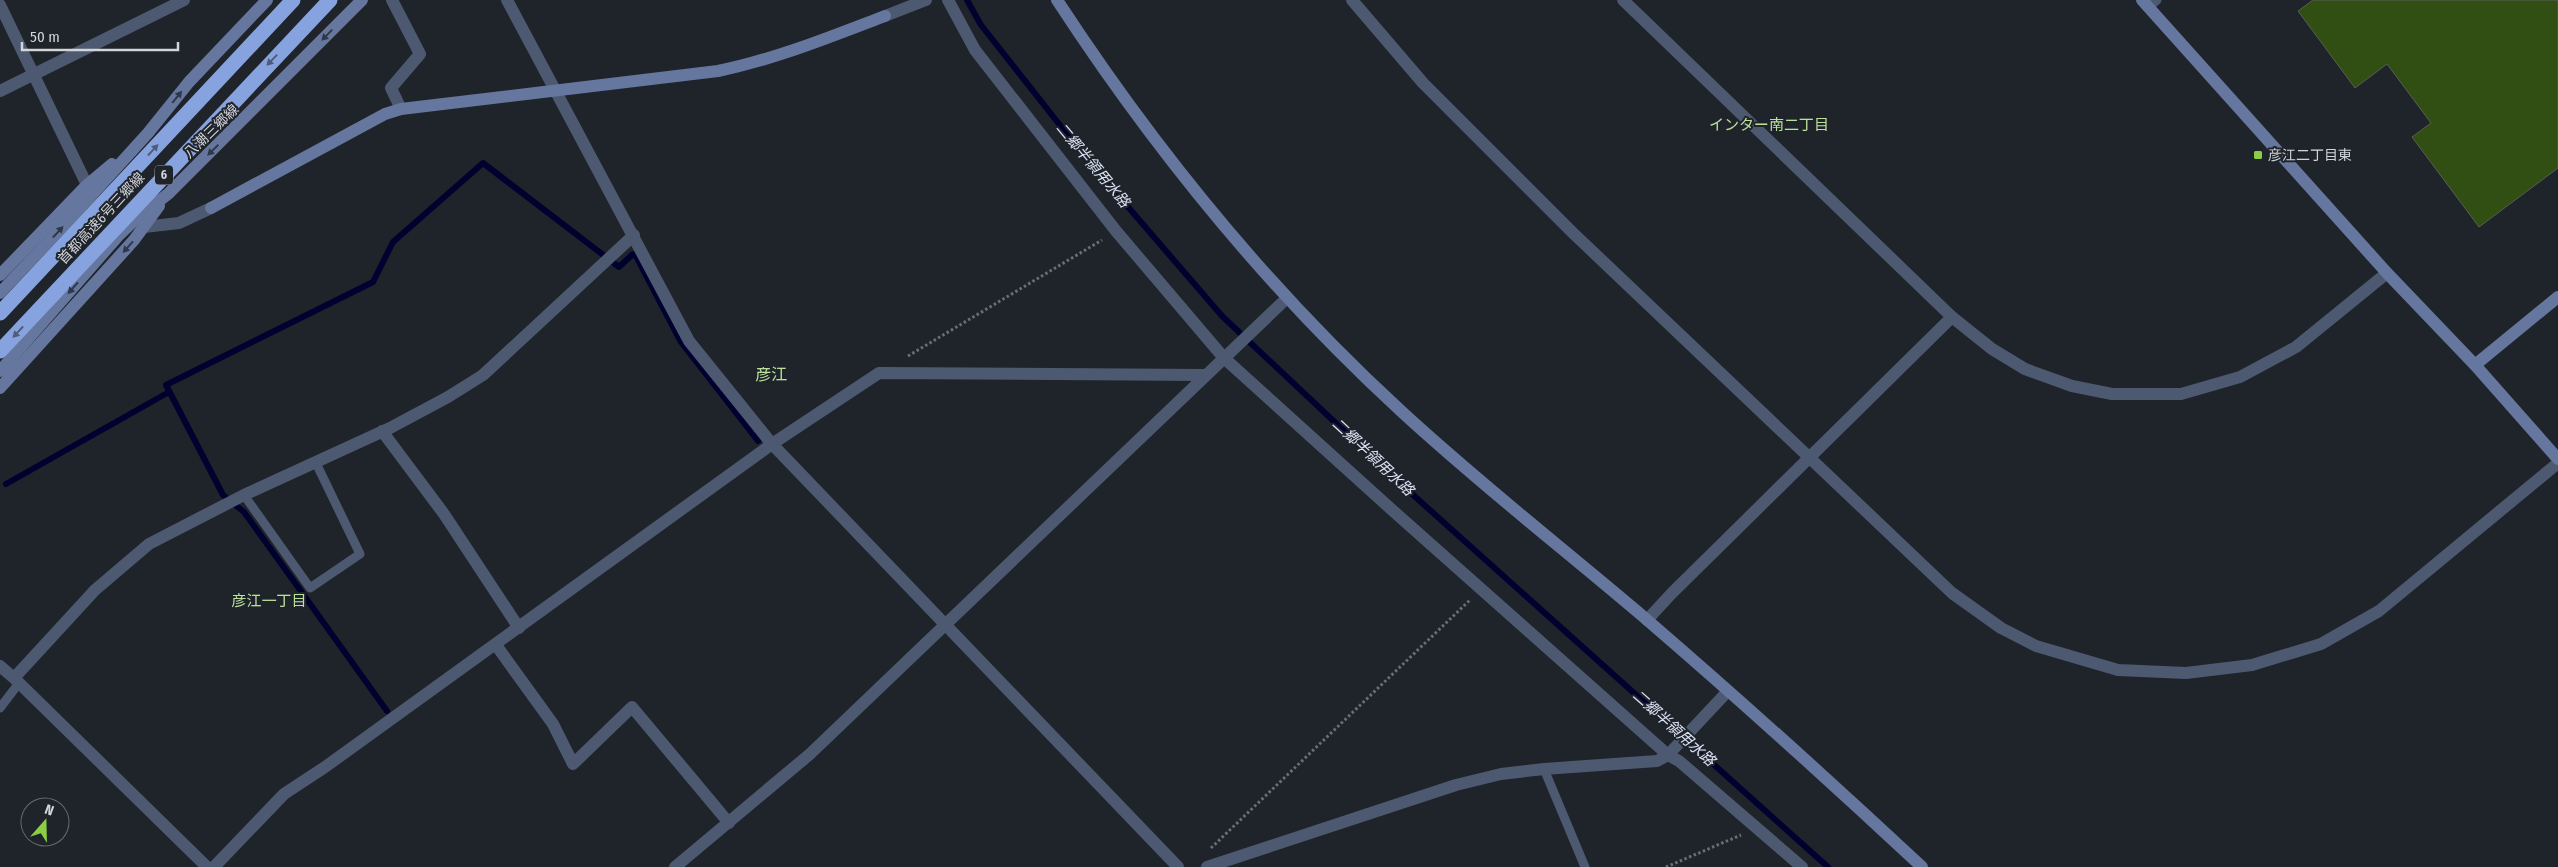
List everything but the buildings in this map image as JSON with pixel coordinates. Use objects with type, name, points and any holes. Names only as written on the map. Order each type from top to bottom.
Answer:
[{"type":"highway","name":"首都高速6号三郷線","points":[[0,313],[293,0]]},
{"type":"highway","name":"首都高速6号三郷線","points":[[0,351],[330,0]]},
{"type":"street","points":[[0,91],[184,0]]},
{"type":"street","points":[[0,293],[148,133],[189,82],[267,0]]},
{"type":"street","name":"八潮三郷線","points":[[0,371],[118,236],[137,218],[168,194],[362,0]]},
{"type":"street","points":[[392,0],[420,54],[391,88],[401,109]]},
{"type":"street","points":[[507,0],[689,341],[772,444],[1178,867]]},
{"type":"street","points":[[144,226],[179,223],[384,114],[401,109],[718,71],[753,64],[926,0]]},
{"type":"street","points":[[948,0],[975,50],[1116,231],[1224,358],[1481,590],[1668,755],[1679,761],[1758,827],[1802,867]]},
{"type":"street","points":[[1057,0],[1129,107],[1189,185],[1288,298],[1400,411],[1647,620],[1922,867]]},
{"type":"street","points":[[1352,0],[1423,83],[1539,199],[1952,593],[2001,628],[2036,646],[2118,670],[2186,673],[2252,666],[2321,644],[2379,611],[2558,463]]},
{"type":"street","points":[[1623,0],[1952,317],[1992,349],[2025,369],[2072,386],[2112,394],[2182,394],[2240,377],[2296,347],[2387,273]]},
{"type":"street","points":[[2149,2],[2387,273],[2475,365],[2558,459]]},
{"type":"street","points":[[0,5],[87,184]]},
{"type":"street","points":[[0,274],[87,184],[148,133]]},
{"type":"street","points":[[0,388],[144,226],[168,194]]},
{"type":"street","points":[[16,681],[95,590],[149,544],[244,495],[382,431],[448,397],[483,375],[634,236]]},
{"type":"street","points":[[2475,365],[2558,297]]},
{"type":"street","points":[[675,867],[810,754],[1204,375],[1288,298]]},
{"type":"street","points":[[1647,620],[1952,317]]},
{"type":"street","points":[[214,867],[284,794],[325,767],[519,628],[772,444],[879,373],[1204,375]]},
{"type":"street","points":[[382,431],[444,514],[519,628]]},
{"type":"street","points":[[496,644],[553,724],[573,764],[632,708],[729,823]]},
{"type":"street","points":[[0,666],[208,867]]},
{"type":"street","points":[[1206,867],[1428,792],[1502,774],[1544,769],[1640,764],[1657,761],[1668,755],[1727,692]]},
{"type":"lane","points":[[244,495],[310,588],[360,554],[316,463]]},
{"type":"lane","points":[[0,708],[16,681]]},
{"type":"lane","points":[[1544,769],[1585,867]]},
{"type":"path","points":[[905,358],[1116,231]]},
{"type":"path","points":[[1205,854],[1481,590]]},
{"type":"path","points":[[1666,867],[1758,827]]},
{"type":"waterway","name":"二郷半領用水路","points":[[967,0],[981,25],[1085,157],[1222,316],[1392,476],[1828,867]]},
{"type":"waterway","points":[[387,711],[244,512],[223,495],[166,385],[373,282],[393,242],[483,163],[619,267],[633,254],[636,256],[681,342],[758,441]]},
{"type":"waterway","points":[[6,484],[169,392]]},
{"type":"place","name":"彦江二丁目東","points":[[2258,155]]},
{"type":"district","name":"インター南二丁目","points":[[1769,125]]},
{"type":"district","name":"彦江","points":[[771,374]]},
{"type":"district","name":"彦江一丁目","points":[[269,601]]}]
